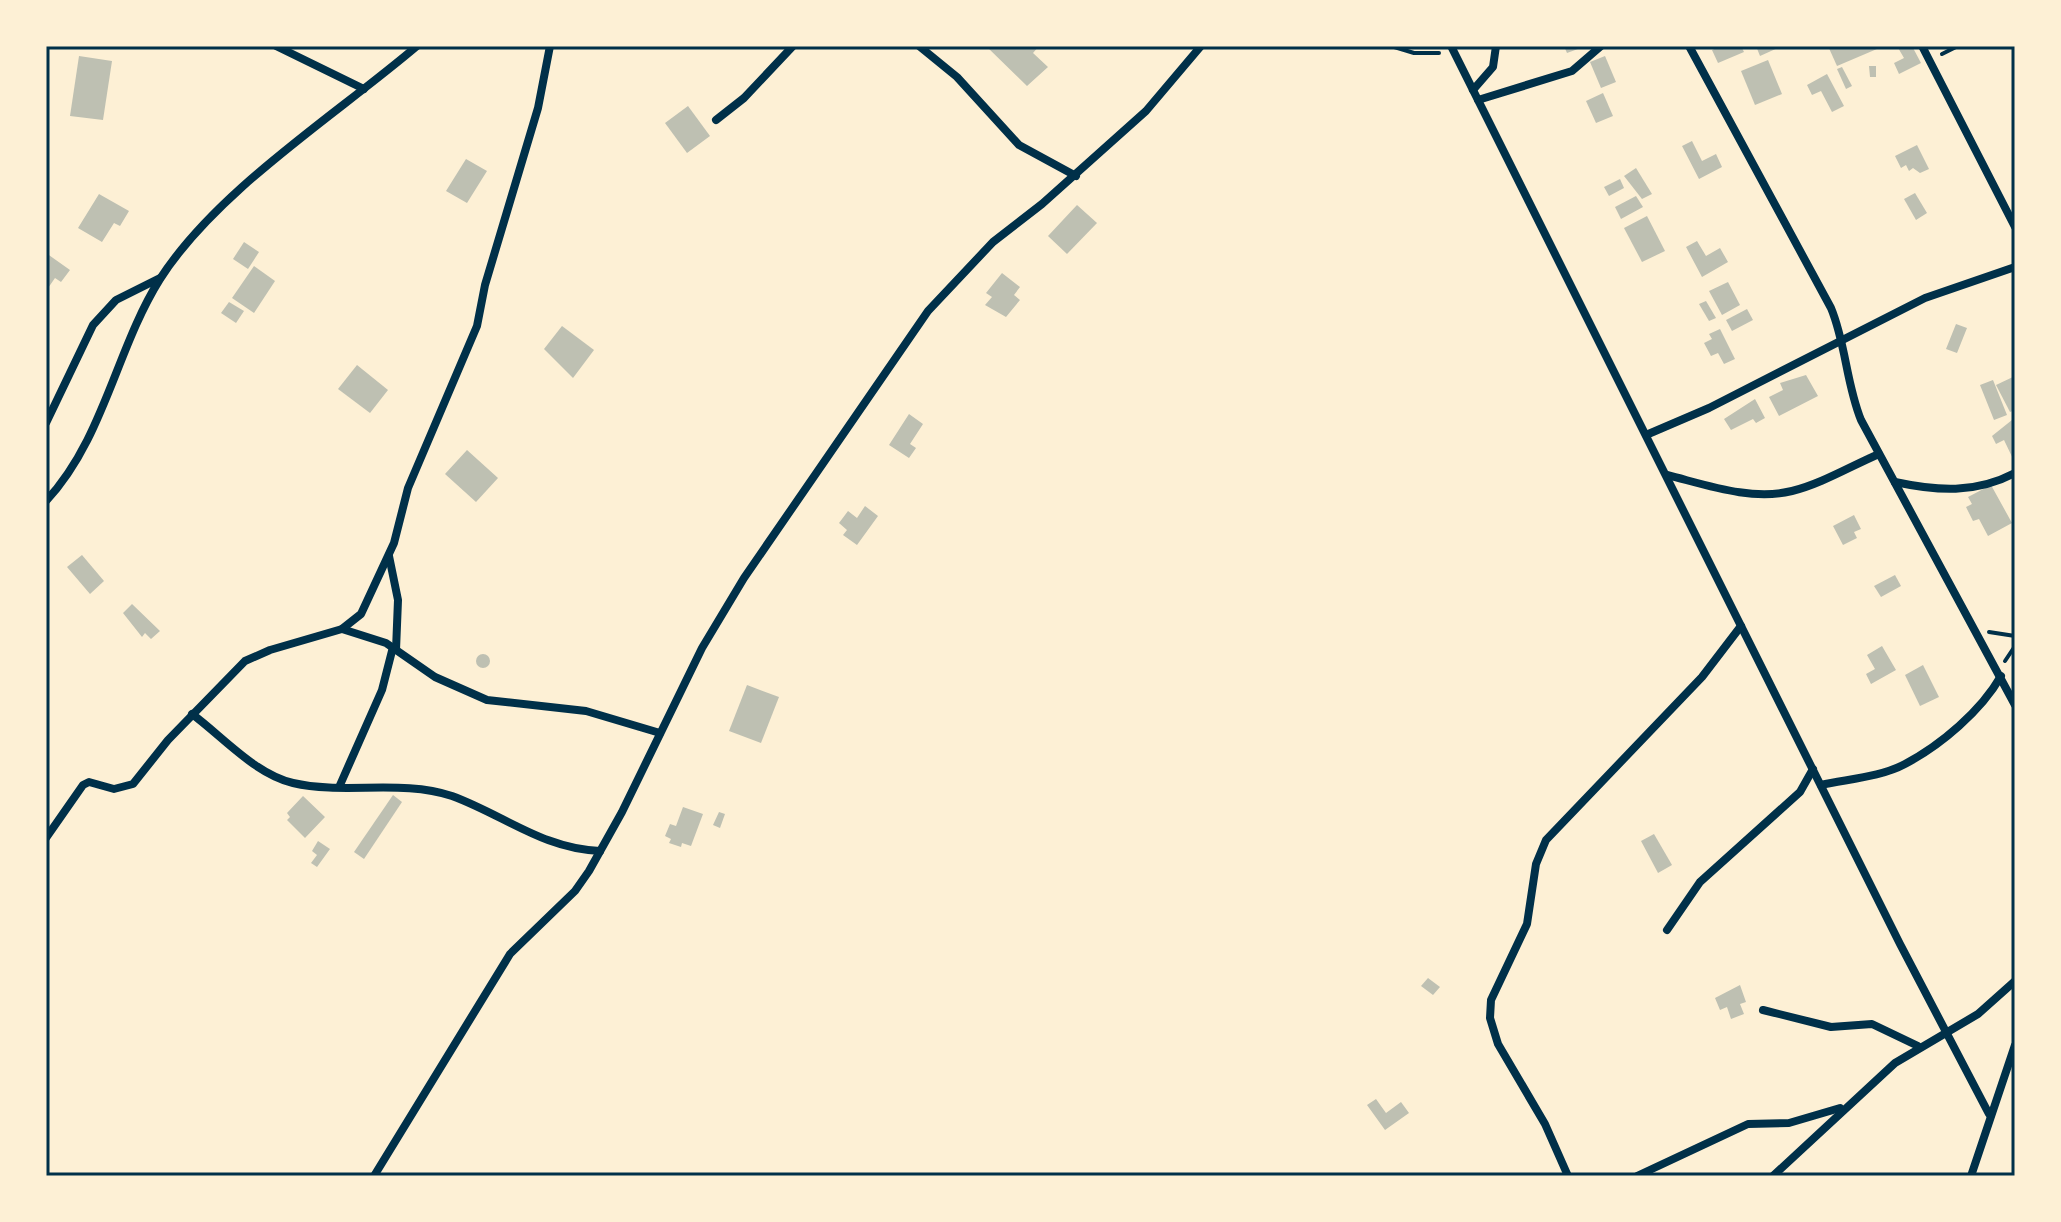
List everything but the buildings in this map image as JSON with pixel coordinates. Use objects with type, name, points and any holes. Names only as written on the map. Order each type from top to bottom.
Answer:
[{"type":"street","points":[[276,46],[364,89]]},
{"type":"street","points":[[46,501],[63,482],[83,448],[137,321],[162,277],[230,200],[417,46]]},
{"type":"street","points":[[46,838],[83,785],[89,782],[114,789],[133,784],[192,714],[245,661],[270,650],[342,629],[361,614],[388,555],[425,444],[477,326],[485,285],[503,236],[538,108],[550,46]]},
{"type":"street","points":[[716,120],[762,81],[793,46]]},
{"type":"street","points":[[919,46],[957,77],[1019,145],[1076,176]]},
{"type":"street","points":[[374,1176],[510,954],[575,891],[600,851],[702,648],[744,578],[928,311],[993,242],[1076,176],[1146,111],[1201,46]]},
{"type":"street","points":[[1473,90],[1493,67],[1496,46]]},
{"type":"street","points":[[1478,100],[1572,71],[1601,46]]},
{"type":"street","points":[[1689,46],[1831,308],[1842,338],[1852,397],[1879,454],[2015,705]]},
{"type":"street","points":[[1922,46],[2015,227]]},
{"type":"street","points":[[1452,50],[1944,1031],[1989,1114]]},
{"type":"street","points":[[1646,435],[1709,408],[1925,298],[2015,267]]},
{"type":"street","points":[[46,423],[93,325],[116,300],[162,277]]},
{"type":"street","points":[[1667,475],[1725,489],[1771,495],[1794,491],[1879,454]]},
{"type":"street","points":[[1895,482],[1942,491],[1962,490],[2015,473]]},
{"type":"street","points":[[340,785],[382,690],[394,649],[398,600],[388,555]]},
{"type":"street","points":[[1568,1176],[1545,1124],[1498,1044],[1490,1018],[1491,1000],[1527,924],[1536,864],[1546,840],[1686,694],[1741,626]]},
{"type":"street","points":[[342,629],[364,634],[394,649],[446,684],[487,700],[586,711],[660,733]]},
{"type":"street","points":[[1821,785],[1905,764],[1988,697],[2001,676]]},
{"type":"street","points":[[192,714],[260,768],[293,783],[406,788],[448,795],[570,850],[600,851]]},
{"type":"street","points":[[1667,930],[1700,882],[1800,792],[1813,769]]},
{"type":"street","points":[[1773,1176],[1845,1107],[1918,1046],[1978,1014],[2015,981]]},
{"type":"street","points":[[1763,1010],[1831,1027],[1872,1024],[1918,1046]]},
{"type":"street","points":[[1971,1176],[1989,1114],[2015,1045]]},
{"type":"street","points":[[1637,1176],[1748,1124],[1789,1123],[1845,1107]]},
{"type":"path","points":[[1391,46],[1414,53],[1452,50]]},
{"type":"path","points":[[1975,628],[2015,636]]}]
